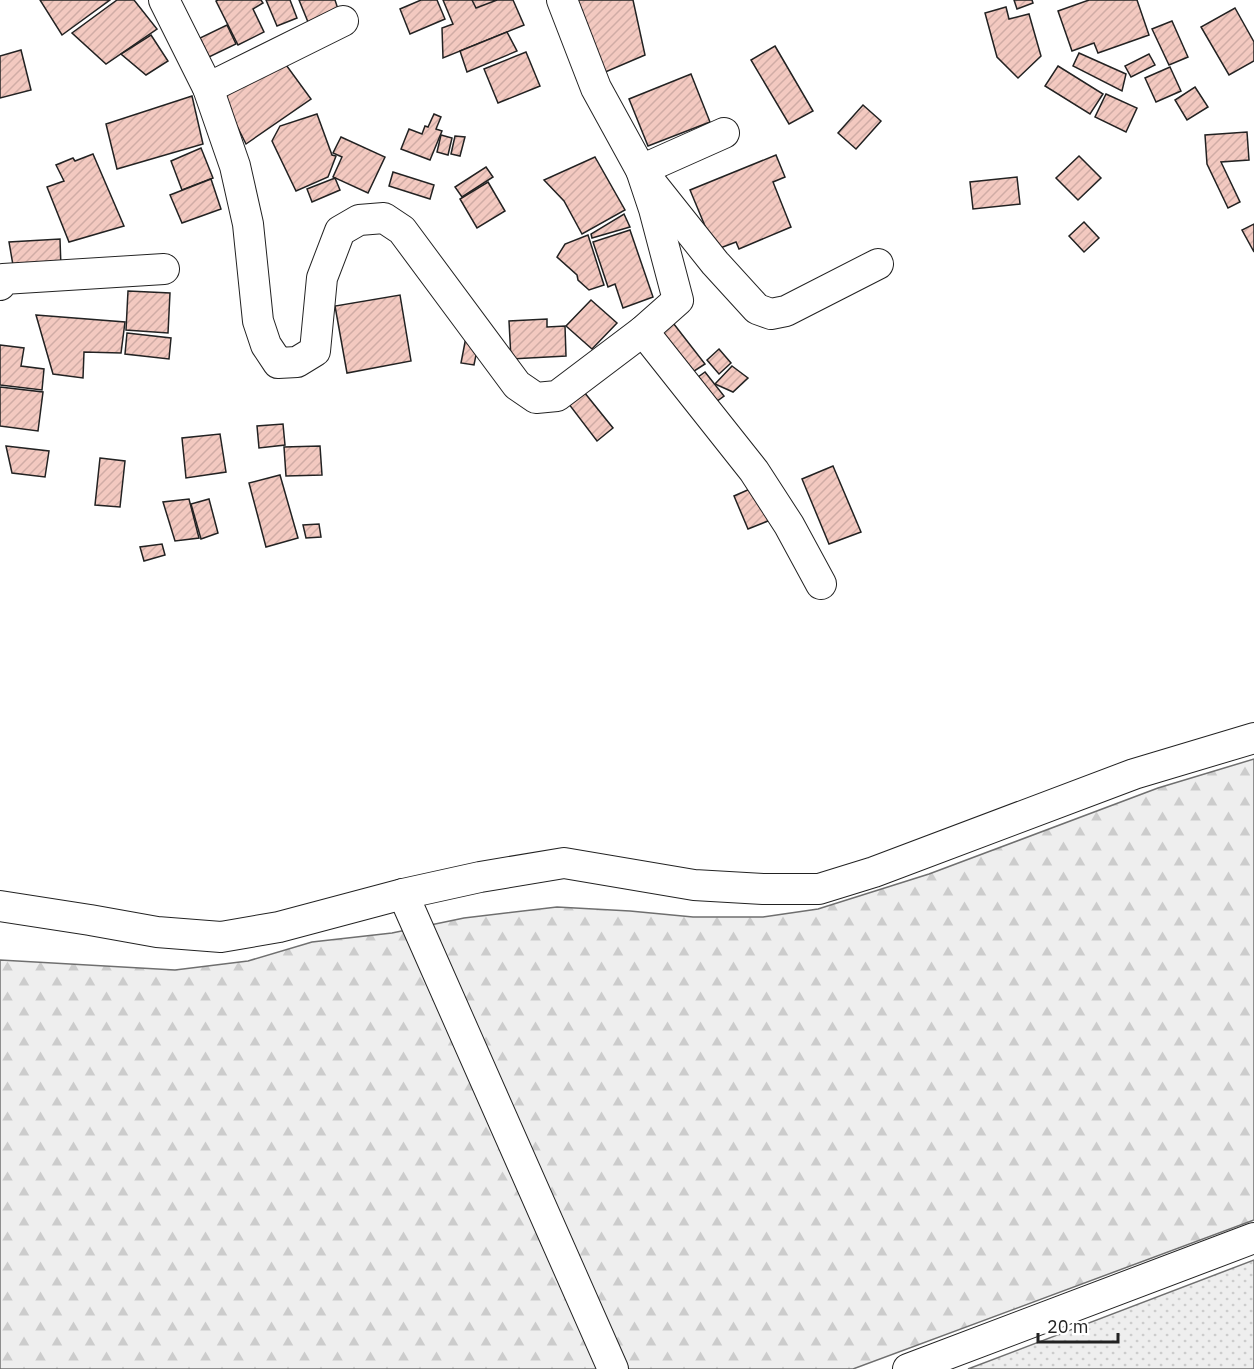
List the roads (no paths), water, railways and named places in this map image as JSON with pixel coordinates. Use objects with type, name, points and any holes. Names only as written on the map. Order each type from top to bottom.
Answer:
[{"type":"street","points":[[164,0],[208,88],[235,166],[248,224],[258,321],[266,345],[278,363],[297,362],[315,351],[322,278],[340,231],[359,219],[384,218],[402,230],[517,385],[536,398],[557,396],[644,331],[678,300],[654,209],[640,170],[596,88],[562,0]]},
{"type":"street","points":[[208,88],[343,21]]},
{"type":"street","points":[[640,170],[724,133]]},
{"type":"street","points":[[640,170],[715,263],[758,309],[771,314],[786,311],[878,264]]},
{"type":"street","points":[[0,285],[3,279],[164,269]]},
{"type":"street","points":[[644,331],[754,471],[789,525],[821,584]]},
{"type":"street","points":[[0,906],[157,932],[221,937],[279,927],[403,894],[480,877],[564,863],[693,885],[819,889],[874,872],[1134,774],[1254,738]]},
{"type":"street","points":[[403,894],[613,1369]]},
{"type":"street","points":[[908,1369],[1254,1238]]}]
